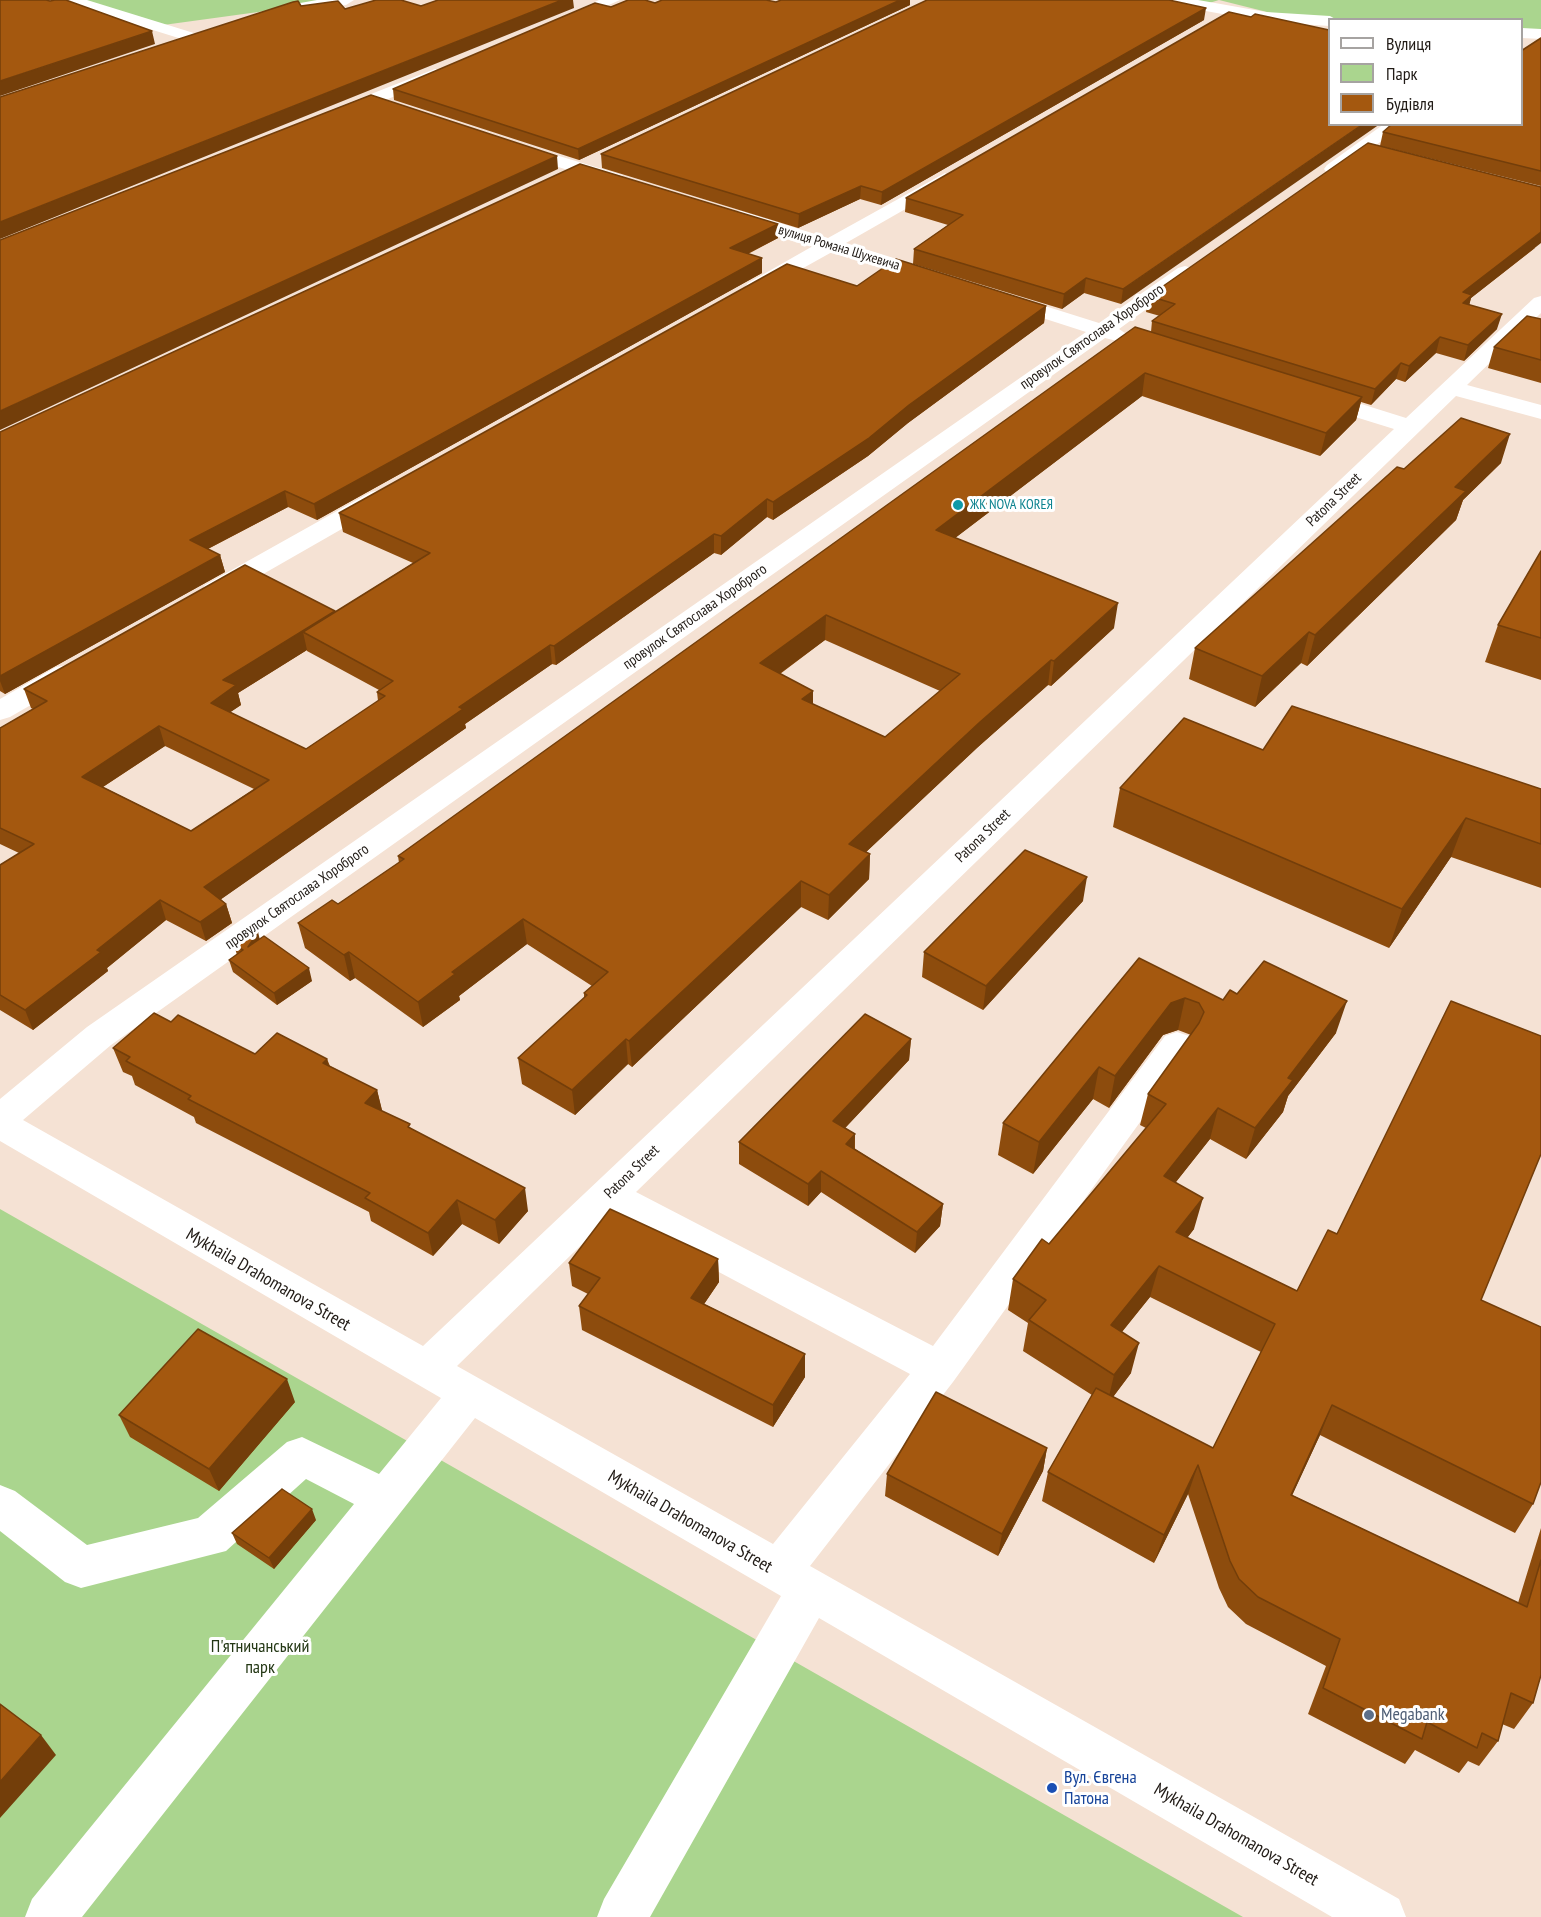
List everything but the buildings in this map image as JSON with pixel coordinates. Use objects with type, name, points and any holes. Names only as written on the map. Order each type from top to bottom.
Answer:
[{"type":"street","points":[[71,0],[196,36],[169,45]]},
{"type":"street","points":[[277,10],[346,0]]},
{"type":"street","points":[[546,27],[612,0]]},
{"type":"street","points":[[1173,0],[1233,12],[1328,21]]},
{"type":"street","points":[[1202,30],[1233,12]]},
{"type":"street","points":[[317,122],[448,68]]},
{"type":"street","points":[[372,100],[405,111]]},
{"type":"street","points":[[1313,182],[1372,152],[1394,126]]},
{"type":"street","points":[[494,140],[639,186]]},
{"type":"street","points":[[561,179],[604,159]]},
{"type":"street","points":[[738,297],[965,167]]},
{"type":"street","name":"вулиця Романа Шухевича","points":[[718,210],[955,284]]},
{"type":"street","name":"провулок Святослава Хороброго","points":[[0,1119],[99,1036],[1208,256]]},
{"type":"street","points":[[989,294],[1136,341]]},
{"type":"street","name":"Patona Street","points":[[425,1370],[1541,302]]},
{"type":"street","points":[[1451,388],[1541,412]]},
{"type":"street","points":[[1296,391],[1410,427]]},
{"type":"street","points":[[197,600],[395,489]]},
{"type":"street","points":[[0,711],[83,664]]},
{"type":"street","points":[[622,1917],[794,1581],[939,1369],[1178,1045]]},
{"type":"street","name":"Mykhaila Drahomanova Street","points":[[0,1124],[468,1395],[1381,1917]]},
{"type":"street","points":[[608,1195],[939,1369]]},
{"type":"street","points":[[50,1917],[468,1395]]},
{"type":"street","points":[[0,1505],[81,1567],[210,1536],[302,1456],[384,1498]]},
{"type":"green space","points":[[71,0],[346,0],[156,26]]},
{"type":"green space","points":[[1183,0],[1219,0],[1206,4]]},
{"type":"green space","points":[[1219,0],[1541,0],[1541,34],[1523,33],[1523,18],[1328,18],[1328,20],[1283,16]]},
{"type":"green space","name":"П'ятничанський парк","points":[[0,1209],[1243,1917],[0,1917]]},
{"type":"place","name":"ЖК NOVA KOREЯ","points":[[958,505]]},
{"type":"place","name":"Megabank","points":[[1369,1715]]},
{"type":"place","name":"Вул. Євгена Патона","points":[[1052,1788]]}]
